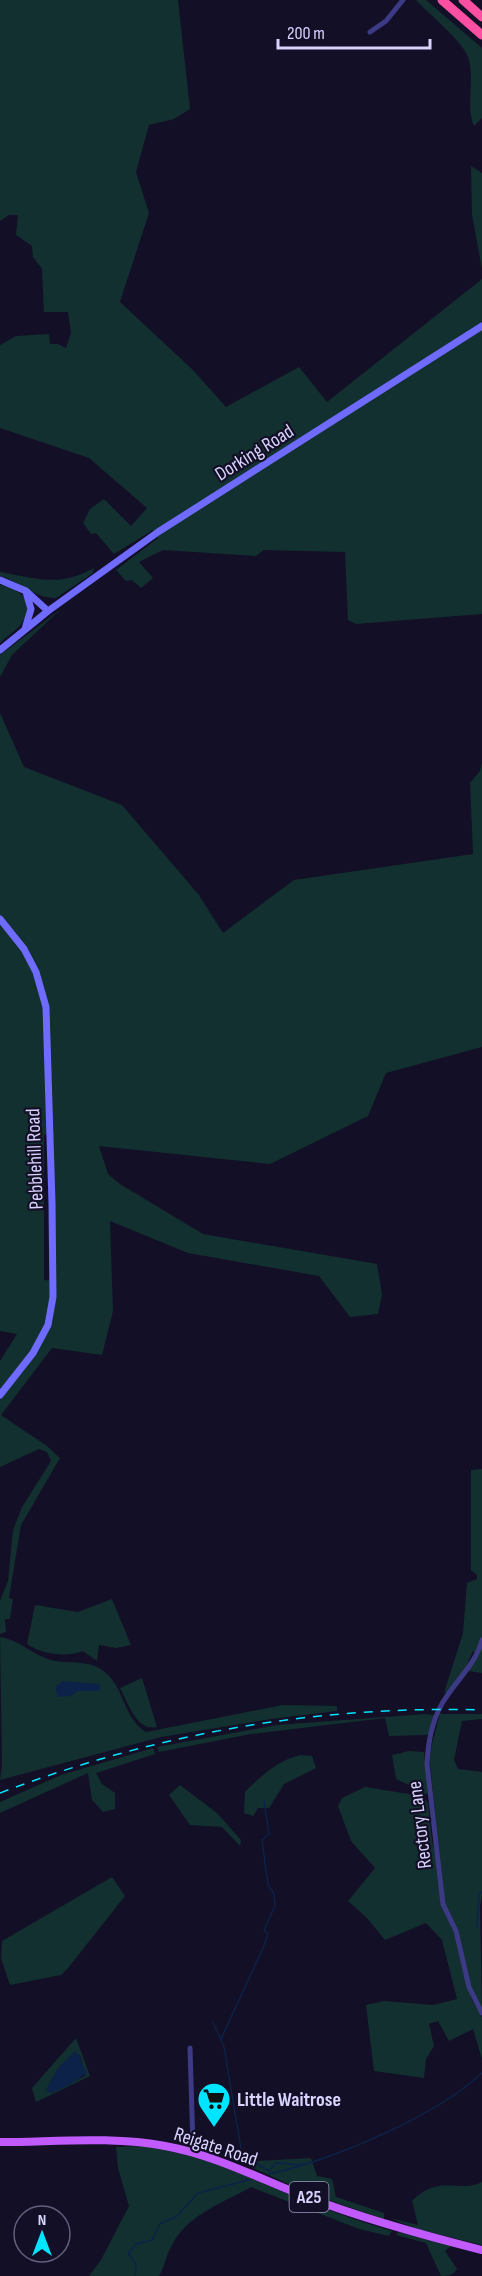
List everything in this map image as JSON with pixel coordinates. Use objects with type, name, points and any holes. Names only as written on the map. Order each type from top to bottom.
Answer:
[{"type":"highway","points":[[442,0],[482,35]]},
{"type":"highway","points":[[463,0],[482,17]]},
{"type":"main road","name":"Dorking Road","points":[[48,611],[158,532],[482,326]]},
{"type":"main road","points":[[0,580],[26,591],[48,611],[0,650]]},
{"type":"main road","points":[[24,629],[31,609],[26,591]]},
{"type":"main road","name":"Pebblehill Road","points":[[0,919],[24,949],[36,972],[45,1007],[53,1297],[48,1324],[33,1353],[0,1395]]},
{"type":"main road","name":"Reigate Road","points":[[0,2142],[137,2143],[191,2152],[344,2210],[419,2235],[482,2250]]},
{"type":"street","points":[[370,32],[386,21],[403,0]]},
{"type":"street","name":"Rectory Lane","points":[[482,1640],[478,1653],[436,1716],[427,1764],[443,1904],[456,1931],[469,1987],[482,2013]]},
{"type":"street","points":[[190,2048],[191,2152]]},
{"type":"green space","points":[[0,0],[178,0],[190,109],[174,119],[149,125],[136,172],[149,213],[120,302],[193,370],[226,407],[299,367],[327,402],[482,279],[482,614],[356,624],[348,620],[345,552],[264,550],[256,556],[163,550],[139,562],[153,578],[141,588],[132,580],[126,581],[116,570],[158,538],[153,530],[114,554],[96,533],[91,534],[83,523],[90,509],[104,499],[131,526],[147,508],[89,458],[0,428],[0,345],[16,336],[49,334],[50,344],[58,344],[66,348],[71,333],[68,312],[44,312],[42,269],[33,257],[32,246],[16,235],[18,215],[9,215],[0,221]]},
{"type":"green space","points":[[416,0],[426,0],[482,48],[482,118],[474,126],[470,108],[469,60],[465,51]]},
{"type":"green space","points":[[471,166],[482,173],[482,269],[472,215]]},
{"type":"green space","points":[[94,568],[93,573],[56,598],[41,596],[0,576],[0,572],[37,579],[58,580]]},
{"type":"green space","points":[[0,585],[18,592],[27,601],[28,607],[22,623],[0,643]]},
{"type":"green space","points":[[61,609],[12,655],[0,677],[0,655]]},
{"type":"green space","points":[[0,713],[24,767],[122,805],[199,895],[223,933],[294,880],[473,854],[470,783],[480,771],[482,762],[482,1047],[386,1073],[368,1116],[270,1164],[99,1146],[108,1174],[120,1184],[203,1234],[377,1264],[382,1294],[378,1314],[350,1317],[319,1276],[188,1253],[110,1221],[113,1311],[102,1355],[52,1348],[1,1415],[47,1446],[60,1458],[21,1525],[9,1598],[13,1599],[10,1619],[5,1619],[6,1632],[0,1634],[0,1601],[8,1581],[13,1530],[22,1507],[51,1461],[47,1452],[39,1449],[0,1467],[0,1361],[17,1334],[0,1331]],"holes":[[[44,1134],[51,1137],[55,1281],[44,1280]]]},
{"type":"green space","points":[[482,1469],[482,1673],[468,1671],[478,1656],[473,1651],[458,1681],[444,1693],[463,1633],[467,1583],[477,1579],[477,1575],[471,1570],[471,1470]]},
{"type":"green space","points":[[112,1599],[131,1645],[116,1648],[99,1645],[97,1661],[83,1651],[54,1654],[27,1644],[35,1605],[78,1612]]},
{"type":"green space","points":[[0,1637],[14,1641],[48,1659],[96,1666],[114,1682],[133,1720],[146,1732],[283,1705],[337,1706],[337,1711],[161,1737],[0,1780],[2,1765]]},
{"type":"green space","points":[[142,1678],[157,1727],[143,1725],[138,1721],[120,1688]]},
{"type":"green space","points":[[425,1714],[434,1715],[429,1734],[426,1735],[389,1736],[385,1718],[251,1734],[159,1752],[157,1747],[277,1725]]},
{"type":"green space","points":[[440,1714],[482,1714],[482,1719],[462,1721],[454,1760],[458,1769],[482,1772],[482,1896],[480,1906],[482,2010],[470,1996],[482,2017],[482,2059],[473,2029],[449,2041],[438,2021],[429,2024],[434,2046],[426,2059],[424,2078],[374,2071],[366,2005],[384,2001],[433,2005],[457,1999],[442,1940],[426,1923],[385,1940],[367,1918],[348,1901],[375,1868],[351,1841],[338,1806],[342,1798],[365,1787],[415,1795],[415,1788],[396,1779],[392,1755],[409,1751],[424,1752],[428,1793],[422,1796],[428,1803],[432,1841],[443,1884],[429,1755]]},
{"type":"green space","points":[[153,1748],[155,1754],[96,1773],[102,1784],[115,1793],[115,1809],[103,1812],[92,1800],[88,1773],[0,1813],[0,1802],[61,1775]]},
{"type":"green space","points":[[301,1755],[312,1756],[316,1768],[284,1784],[269,1808],[258,1808],[253,1816],[244,1813],[245,1792],[278,1764]]},
{"type":"green space","points":[[180,1785],[217,1813],[241,1840],[240,1846],[222,1827],[190,1825],[169,1795]]},
{"type":"green space","points":[[112,1877],[125,1896],[68,1968],[61,1975],[10,1985],[1,1958],[2,1941]]},
{"type":"green space","points":[[76,2038],[90,2076],[36,2102],[32,2088]],"holes":[[[80,2055],[85,2076],[51,2093],[46,2090],[59,2067]]]},
{"type":"green space","points":[[147,2146],[203,2160],[328,2210],[392,2231],[389,2236],[359,2229],[251,2187],[207,2210],[187,2225],[172,2245],[159,2276],[89,2276],[101,2260],[129,2206],[118,2168],[116,2147]]},
{"type":"green space","points":[[311,2158],[317,2176],[332,2179],[336,2197],[384,2213],[384,2219],[308,2193],[251,2167],[257,2161]]},
{"type":"green space","points":[[482,2182],[482,2245],[417,2229],[390,2218],[418,2225],[412,2201],[422,2193],[440,2186],[466,2186]]},
{"type":"green space","points":[[398,2232],[451,2246],[445,2251],[457,2269],[451,2275],[441,2276],[426,2243],[396,2235]]},
{"type":"water","points":[[63,1681],[100,1684],[100,1691],[78,1691],[71,1696],[58,1697],[55,1687]]},
{"type":"water","points":[[75,2051],[80,2056],[87,2073],[51,2093],[46,2090],[59,2067]]},
{"type":"waterway","points":[[221,2039],[263,1948],[268,1934],[264,1930],[275,1906],[274,1894],[268,1885],[262,1840],[269,1834],[264,1800]]},
{"type":"waterway","points":[[477,1927],[479,1894],[482,1892]]},
{"type":"waterway","points":[[213,2022],[224,2047],[243,2161],[257,2164],[269,2171],[276,2163],[303,2165]]},
{"type":"waterway","points":[[269,2174],[322,2158],[382,2135],[438,2105],[482,2073]]},
{"type":"waterway","points":[[135,2276],[136,2264],[128,2253],[136,2244],[152,2240],[160,2224],[177,2216],[198,2193],[252,2179]]},
{"type":"railway","points":[[0,1793],[117,1754],[237,1727],[359,1713],[482,1710]]},
{"type":"place","name":"Little Waitrose","points":[[214,2128]]}]
